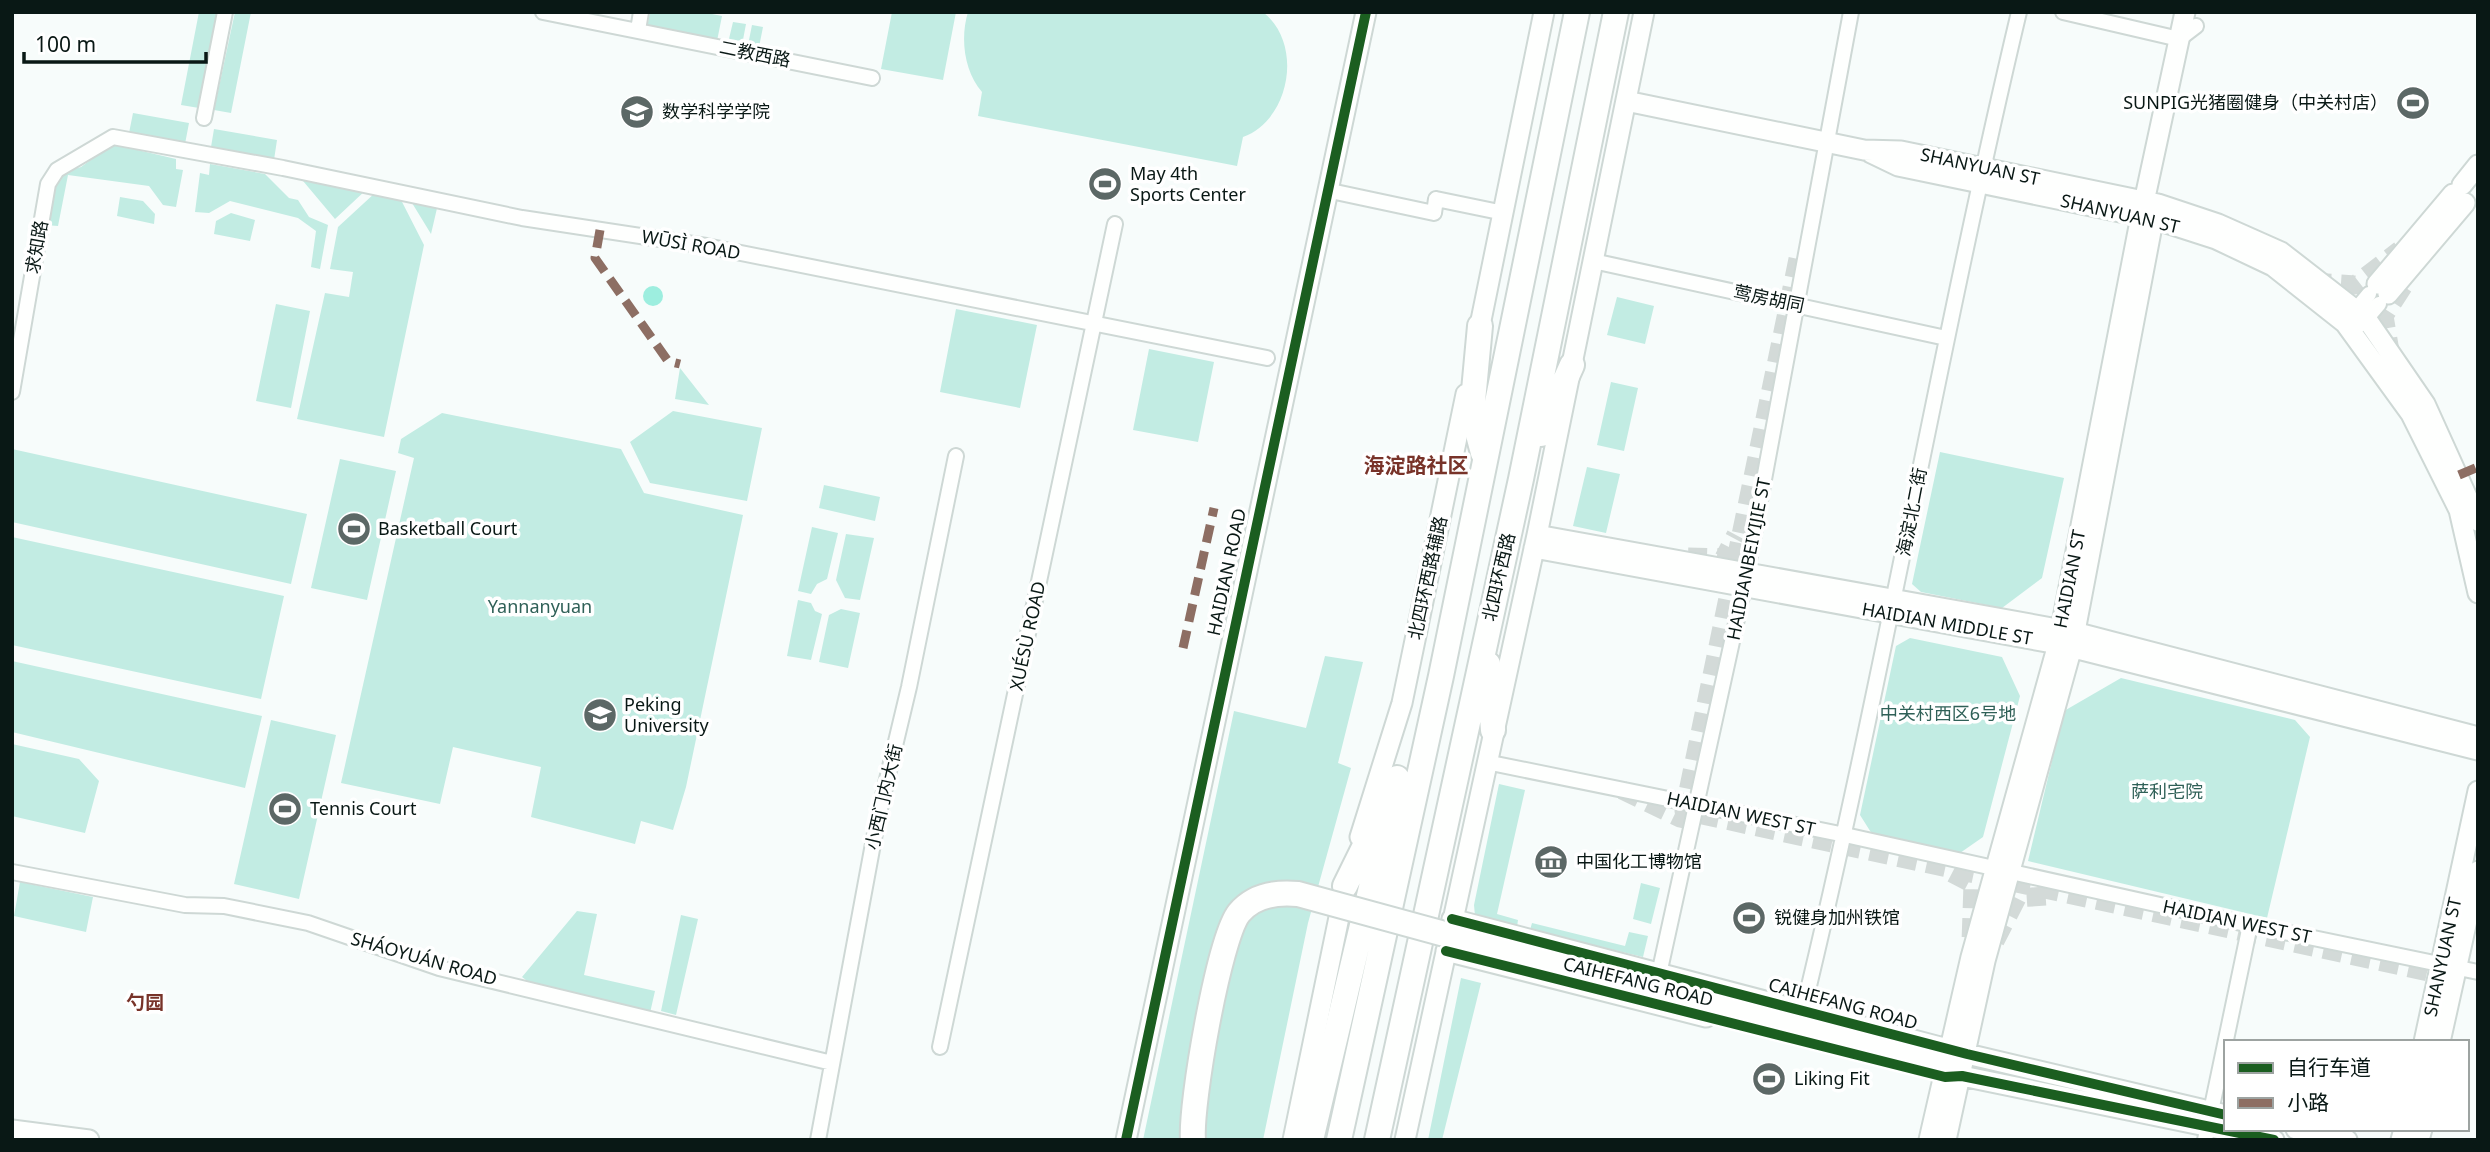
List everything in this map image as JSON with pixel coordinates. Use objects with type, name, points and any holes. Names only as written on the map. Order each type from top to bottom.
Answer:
[{"type":"highway","name":"北四环西路","points":[[1339,1140],[1441,676],[1577,12]]},
{"type":"highway","name":"北四环西路","points":[[1377,1140],[1521,479],[1616,12]]},
{"type":"highway","points":[[1480,326],[1472,412],[1484,458]]},
{"type":"highway","points":[[1521,479],[1572,365]]},
{"type":"highway","points":[[1486,636],[1493,730]]},
{"type":"highway","points":[[1345,886],[1397,778],[1441,676]]},
{"type":"highway","points":[[1311,1140],[1397,778]]},
{"type":"highway","points":[[1193,1140],[1193,1099],[1227,937],[1240,913],[1258,898],[1280,892],[1298,894],[1661,984],[1954,1065]]},
{"type":"street","points":[[204,118],[225,12]]},
{"type":"street","name":"二教西路","points":[[543,12],[872,78]]},
{"type":"street","points":[[638,30],[641,12]]},
{"type":"street","name":"HAIDIAN ROAD","points":[[1126,1140],[1366,12]]},
{"type":"street","name":"北四环西路辅路","points":[[1293,1140],[1345,886],[1402,703],[1544,12]]},
{"type":"street","points":[[1405,1140],[1460,922],[1486,762],[1536,542],[1644,12]]},
{"type":"street","name":"HAIDIANBEIYIJIE ST","points":[[1661,984],[1696,805],[1746,579],[1851,12]]},
{"type":"street","name":"海淀北二街","points":[[1803,1011],[1845,835],[1945,338],[2019,12]]},
{"type":"street","points":[[2063,12],[2179,39]]},
{"type":"street","name":"HAIDIAN ST","points":[[1946,1140],[1954,1065],[1971,957],[2004,871],[2066,638],[2149,210],[2179,39],[2193,17]]},
{"type":"street","name":"HAIDIAN ST","points":[[2149,210],[2193,17]]},
{"type":"street","name":"SHANYUAN ST","points":[[1626,101],[1827,143],[1901,151],[1981,176],[2218,224],[2281,252],[2367,307],[2425,404],[2478,521]]},
{"type":"street","name":"WŪSÌ ROAD","points":[[114,137],[284,168],[522,218],[706,246],[1095,326],[1267,358]]},
{"type":"street","name":"求知路","points":[[12,392],[48,184],[57,170],[114,137]]},
{"type":"street","points":[[2478,165],[2466,192],[2367,307],[2411,414],[2459,510],[2478,590]]},
{"type":"street","points":[[1326,190],[1434,213],[1436,199],[1504,213]]},
{"type":"street","name":"XUÉSÙ ROAD","points":[[940,1047],[1115,224]]},
{"type":"street","name":"莺房胡同","points":[[1593,261],[1945,338]]},
{"type":"street","name":"小西门内大街","points":[[818,1140],[889,759],[898,738],[956,456]]},
{"type":"street","name":"HAIDIAN MIDDLE ST","points":[[1536,542],[2066,638],[2478,737]]},
{"type":"street","name":"HAIDIAN MIDDLE ST","points":[[2066,638],[2478,750]]},
{"type":"street","name":"HAIDIAN WEST ST","points":[[1486,762],[1845,835],[2250,925],[2478,972]]},
{"type":"street","name":"SHANYUAN ST","points":[[2440,1040],[2449,966],[2478,791]]},
{"type":"street","name":"SHANYUAN ST","points":[[2425,1040],[2478,871]]},
{"type":"street","name":"SHÁOYUÁN ROAD","points":[[12,872],[185,905],[224,906],[308,923],[439,968],[832,1063]]},
{"type":"street","name":"CAIHEFANG ROAD","points":[[1460,922],[1661,984],[1803,1011],[1954,1065]]},
{"type":"street","points":[[2228,1040],[2250,925]]},
{"type":"street","name":"CAIHEFANG ROAD","points":[[1452,953],[2212,1123]]},
{"type":"street","points":[[2212,1123],[2224,1060]]},
{"type":"street","name":"HAIDIAN ST","points":[[1929,1140],[1954,1065]]},
{"type":"street","points":[[12,1130],[89,1140]]},
{"type":"street","name":"CAIHEFANG ROAD","points":[[2241,1131],[2274,1140]]},
{"type":"street","points":[[2305,1131],[2347,1140]]},
{"type":"green space","points":[[199,12],[219,12],[199,108],[181,105]]},
{"type":"green space","points":[[235,12],[251,12],[231,113],[214,110]]},
{"type":"green space","points":[[650,12],[702,12],[722,16],[717,41],[647,28]]},
{"type":"green space","points":[[892,12],[956,12],[943,80],[881,69]]},
{"type":"green space","points":[[968,12],[1263,12],[1276,26],[1284,43],[1286,80],[1272,115],[1259,128],[1243,137],[1237,166],[978,116],[982,92],[971,74],[965,54],[964,33]]},
{"type":"green space","points":[[733,22],[746,24],[742,45],[728,43]]},
{"type":"green space","points":[[752,25],[763,27],[759,47],[748,45]]},
{"type":"green space","points":[[133,113],[189,123],[185,144],[129,133]]},
{"type":"green space","points":[[214,129],[277,140],[274,160],[211,147]]},
{"type":"green space","points":[[112,144],[176,159],[176,169],[183,170],[176,207],[163,205],[149,186],[68,175],[58,226],[45,225],[52,187],[61,173],[81,167]]},
{"type":"green space","points":[[210,164],[265,174],[289,198],[298,200],[309,217],[328,225],[320,269],[311,267],[316,231],[298,218],[230,201],[209,213],[195,212],[200,173],[209,175]]},
{"type":"green space","points":[[298,175],[367,189],[335,219]]},
{"type":"green space","points":[[376,192],[399,196],[424,245],[384,437],[297,419],[325,293],[349,297],[353,272],[330,269],[338,227]]},
{"type":"green space","points":[[120,197],[143,201],[155,214],[154,224],[117,216]]},
{"type":"green space","points":[[409,198],[438,204],[431,234]]},
{"type":"green space","points":[[231,213],[255,220],[250,241],[214,234],[216,221]]},
{"type":"green space","points":[[1617,297],[1654,306],[1645,344],[1607,335]]},
{"type":"green space","points":[[276,304],[310,311],[291,408],[256,401]]},
{"type":"green space","points":[[956,309],[1037,325],[1020,408],[940,392]]},
{"type":"green space","points":[[1149,349],[1214,362],[1198,442],[1133,430]]},
{"type":"green space","points":[[680,368],[709,405],[675,399]]},
{"type":"green space","points":[[1611,382],[1638,388],[1624,451],[1597,445]]},
{"type":"green space","points":[[673,411],[762,428],[747,501],[650,483],[630,442]]},
{"type":"green space","name":"Yannanyuan","points":[[442,413],[621,449],[644,493],[743,515],[686,787],[673,830],[641,821],[635,844],[531,817],[541,767],[453,747],[440,804],[341,783],[414,458],[398,453],[401,439]]},
{"type":"green space","points":[[12,449],[307,514],[291,584],[12,522]]},
{"type":"green space","points":[[1940,452],[2064,478],[2042,578],[2002,608],[1921,592],[1912,584]]},
{"type":"green space","name":"Basketball Court","points":[[340,459],[396,471],[367,600],[311,588]]},
{"type":"green space","points":[[1587,467],[1620,474],[1606,533],[1573,526]]},
{"type":"green space","points":[[824,485],[880,497],[875,521],[819,508]]},
{"type":"green space","points":[[812,527],[838,533],[827,579],[817,584],[811,594],[798,591]]},
{"type":"green space","points":[[846,534],[874,538],[860,600],[845,598],[836,580]]},
{"type":"green space","points":[[12,537],[284,596],[261,699],[12,645]]},
{"type":"green space","points":[[798,600],[811,603],[815,611],[822,614],[811,660],[787,656]]},
{"type":"green space","points":[[841,609],[860,613],[848,668],[819,662],[829,615]]},
{"type":"green space","name":"中关村西区6号地","points":[[1910,638],[2002,657],[2020,696],[1983,837],[1960,853],[1872,834],[1860,815],[1896,646]]},
{"type":"green space","points":[[1325,656],[1363,662],[1338,763],[1351,768],[1308,923],[1263,1140],[1143,1140],[1234,711],[1306,728]]},
{"type":"green space","points":[[12,661],[262,716],[245,788],[12,732]]},
{"type":"green space","name":"萨利宅院","points":[[2121,678],[2295,720],[2310,737],[2267,918],[2028,861],[2064,711]]},
{"type":"green space","name":"Tennis Court","points":[[271,720],[336,735],[299,899],[234,884]]},
{"type":"green space","points":[[12,744],[79,759],[99,781],[85,833],[12,816]]},
{"type":"green space","points":[[1499,784],[1525,790],[1497,914],[1518,920],[1517,927],[1475,916],[1474,905]]},
{"type":"green space","points":[[20,882],[93,897],[86,932],[14,916]]},
{"type":"green space","points":[[1641,883],[1660,888],[1651,924],[1633,919]]},
{"type":"green space","points":[[577,911],[597,914],[584,975],[655,991],[650,1013],[534,986],[522,977]]},
{"type":"green space","points":[[681,915],[698,919],[676,1015],[661,1011]]},
{"type":"green space","points":[[1532,923],[1625,946],[1629,932],[1648,936],[1643,957],[1530,930]]},
{"type":"green space","points":[[1461,978],[1481,983],[1442,1140],[1428,1140]]},
{"type":"shaded area","points":[[653,286],[660,289],[663,296],[660,303],[653,306],[646,303],[643,296],[646,289]]},
{"type":"tunnel","points":[[2312,282],[2355,285],[2400,250]]},
{"type":"tunnel","points":[[1798,259],[1684,811],[2447,976],[2449,968]]},
{"type":"tunnel","points":[[2391,357],[2384,316],[2406,282]]},
{"type":"tunnel","points":[[1688,557],[1724,558],[1736,535]]},
{"type":"tunnel","points":[[1622,790],[1680,818],[1694,821]]},
{"type":"tunnel","points":[[1952,873],[1973,884],[1971,942]]},
{"type":"tunnel","points":[[1995,941],[2017,898],[2047,896]]},
{"type":"marked path","points":[[600,230],[595,258],[668,361],[680,364]]},
{"type":"marked path","points":[[2459,475],[2478,467]]},
{"type":"marked path","points":[[1183,648],[1214,508]]},
{"type":"cycle path","points":[[1126,1140],[1366,12]]},
{"type":"cycle path","points":[[1452,919],[1967,1054],[2224,1115]]},
{"type":"cycle path","points":[[1446,951],[1945,1077],[1962,1076],[2224,1130]]},
{"type":"cycle path","points":[[2230,1131],[2274,1140]]},
{"type":"place","name":"SUNPIG光猪圈健身（中关村店）","points":[[2413,103]]},
{"type":"place","name":"数学科学学院","points":[[637,112]]},
{"type":"place","name":"May 4th Sports Center","points":[[1105,184]]},
{"type":"place","name":"Basketball Court","points":[[354,529]]},
{"type":"place","name":"Peking University","points":[[600,715]]},
{"type":"place","name":"Tennis Court","points":[[285,809]]},
{"type":"place","name":"中国化工博物馆","points":[[1551,862]]},
{"type":"place","name":"锐健身加州铁馆","points":[[1749,918]]},
{"type":"place","name":"Liking Fit","points":[[1769,1079]]},
{"type":"district","name":"海淀路社区","points":[[1416,466]]},
{"type":"district","name":"勺园","points":[[145,1002]]}]
